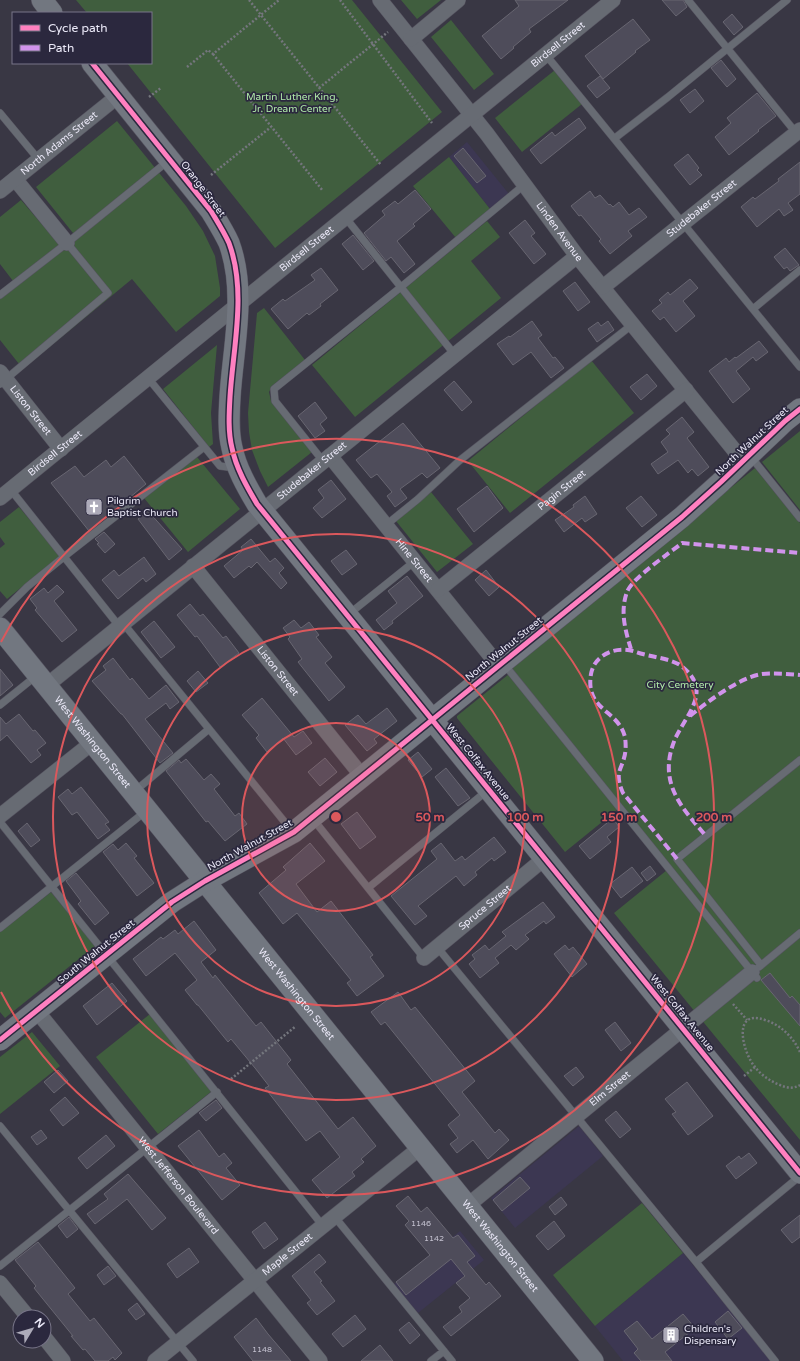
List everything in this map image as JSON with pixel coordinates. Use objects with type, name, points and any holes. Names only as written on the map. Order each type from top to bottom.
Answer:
[{"type":"street","points":[[42,0],[51,12]]},
{"type":"street","name":"Linden Avenue","points":[[380,0],[472,115],[577,256],[686,390],[746,458]]},
{"type":"street","points":[[411,39],[458,0]]},
{"type":"street","name":"Birdsell Street","points":[[5,494],[613,0]]},
{"type":"street","name":"Orange Street","points":[[93,64],[211,211],[229,243],[237,278],[238,304],[229,421],[232,449],[239,469]]},
{"type":"street","name":"North Adams Street","points":[[0,191],[118,96]]},
{"type":"street","name":"Studebaker Street","points":[[603,288],[799,134]]},
{"type":"street","points":[[15,179],[68,243]]},
{"type":"street","name":"Studebaker Street","points":[[42,680],[121,625],[577,256]]},
{"type":"street","name":"Liston Street","points":[[2,379],[61,449]]},
{"type":"street","name":"Pagin Street","points":[[438,590],[686,390]]},
{"type":"street","name":"North Walnut Street","points":[[205,881],[294,832],[312,818],[682,517],[800,409]]},
{"type":"street","name":"Hine Street","points":[[326,459],[386,525],[500,664]]},
{"type":"street","name":"West Colfax Avenue","points":[[239,469],[262,511],[488,790],[798,1167]]},
{"type":"street","name":"Liston Street","points":[[194,566],[362,776]]},
{"type":"street","name":"West Washington Street","points":[[0,628],[593,1361]]},
{"type":"street","points":[[0,816],[92,742]]},
{"type":"street","name":"Spruce Street","points":[[424,958],[545,858]]},
{"type":"street","name":"South Walnut Street","points":[[0,1040],[172,902],[205,881]]},
{"type":"street","name":"Elm Street","points":[[468,1206],[683,1028],[757,972]]},
{"type":"street","name":"West Jefferson Boulevard","points":[[36,1010],[320,1361]]},
{"type":"street","name":"Maple Street","points":[[155,1361],[421,1147]]},
{"type":"street","points":[[0,1283],[21,1309]]},
{"type":"street","points":[[52,1347],[63,1361]]},
{"type":"lane","points":[[688,0],[799,134]]},
{"type":"lane","points":[[615,138],[787,0]]},
{"type":"lane","points":[[546,55],[800,367]]},
{"type":"lane","points":[[0,113],[38,160]]},
{"type":"lane","points":[[0,296],[68,243],[170,159]]},
{"type":"lane","points":[[326,459],[275,401],[274,389],[401,287],[524,185]]},
{"type":"lane","points":[[345,217],[455,354]]},
{"type":"lane","points":[[2,379],[108,293],[68,243]]},
{"type":"lane","points":[[753,309],[800,270]]},
{"type":"lane","points":[[386,525],[418,499],[459,461],[633,324]]},
{"type":"lane","points":[[148,378],[220,466],[239,469]]},
{"type":"lane","points":[[0,614],[27,587],[204,447]]},
{"type":"lane","points":[[746,458],[800,518]]},
{"type":"lane","points":[[5,494],[65,556],[294,832]]},
{"type":"lane","points":[[347,615],[415,561]]},
{"type":"lane","points":[[500,664],[757,972]]},
{"type":"lane","points":[[0,705],[42,680]]},
{"type":"lane","points":[[133,793],[209,729]]},
{"type":"lane","points":[[757,972],[677,859],[800,760]]},
{"type":"lane","points":[[368,888],[488,790]]},
{"type":"lane","points":[[0,928],[148,810]]},
{"type":"lane","points":[[312,818],[424,958]]},
{"type":"lane","points":[[0,822],[105,955],[217,1092],[328,1221],[452,1361]]},
{"type":"lane","points":[[757,972],[800,933]]},
{"type":"lane","points":[[437,947],[696,1262],[775,1361]]},
{"type":"lane","points":[[0,1266],[217,1092]]},
{"type":"lane","points":[[0,1126],[193,1361]]},
{"type":"lane","points":[[696,1262],[798,1167]]},
{"type":"lane","points":[[431,1361],[444,1351]]},
{"type":"path","points":[[249,0],[381,165]]},
{"type":"path","points":[[213,54],[280,0]]},
{"type":"path","points":[[340,0],[432,123]]},
{"type":"path","points":[[319,88],[389,31]]},
{"type":"path","points":[[187,67],[208,50],[213,54],[323,191]]},
{"type":"path","points":[[149,97],[161,88]]},
{"type":"path","points":[[212,175],[271,127]]},
{"type":"path","points":[[733,1003],[747,1020]]},
{"type":"path","points":[[800,1052],[790,1036],[772,1022],[759,1018],[752,1018],[747,1020],[742,1030],[743,1040],[749,1058],[755,1067],[767,1078],[784,1087],[791,1088],[800,1085]]},
{"type":"path","points":[[231,1079],[296,1026]]},
{"type":"path","points":[[744,1076],[755,1067]]},
{"type":"shaded area","points":[[467,142],[509,194],[490,209],[449,157]]},
{"type":"shaded area","points":[[579,1126],[603,1156],[515,1228],[491,1198]]},
{"type":"shaded area","points":[[460,1231],[484,1260],[418,1313],[394,1284]]},
{"type":"shaded area","points":[[683,1253],[771,1361],[623,1361],[595,1326]]},
{"type":"green space","name":"Martin Luther King, Jr. Dream Center","points":[[76,0],[352,0],[442,112],[275,248],[128,64],[152,64],[152,12],[86,12]]},
{"type":"green space","points":[[401,0],[441,0],[417,19]]},
{"type":"green space","points":[[451,20],[494,74],[474,90],[431,37]]},
{"type":"green space","points":[[555,70],[582,104],[522,152],[495,118]]},
{"type":"green space","points":[[117,121],[186,206],[203,231],[215,256],[220,296],[176,332],[132,279],[23,369],[0,340],[0,291],[13,281],[0,264],[0,217],[21,200],[63,249],[77,238],[36,187]]},
{"type":"green space","points":[[449,157],[490,209],[456,238],[413,186]]},
{"type":"green space","points":[[487,221],[500,237],[471,261],[501,298],[355,417],[312,365]]},
{"type":"green space","points":[[264,308],[305,360],[272,386],[269,392],[271,401],[312,452],[268,487],[252,450],[248,413],[257,313]]},
{"type":"green space","points":[[217,345],[211,413],[213,444],[209,447],[163,389]]},
{"type":"green space","points":[[591,360],[634,413],[510,513],[468,461]]},
{"type":"green space","points":[[800,431],[800,510],[762,462]]},
{"type":"green space","points":[[197,457],[240,509],[188,552],[144,498]]},
{"type":"green space","name":"City Cemetery","points":[[755,468],[800,523],[800,1140],[614,913],[667,870],[511,667]]},
{"type":"green space","points":[[431,492],[473,544],[437,572],[396,521]]},
{"type":"green space","points":[[19,507],[60,556],[7,599],[0,591],[0,548],[5,544],[0,537],[0,522]]},
{"type":"green space","points":[[509,674],[618,809],[565,852],[457,718],[457,716]]},
{"type":"green space","points":[[51,892],[95,946],[5,1018],[0,1012],[0,932]]},
{"type":"green space","points":[[150,1014],[212,1091],[158,1134],[96,1057]]},
{"type":"green space","points":[[32,1032],[60,1066],[0,1114],[0,1057]]},
{"type":"green space","points":[[642,1203],[683,1253],[595,1326],[553,1275]]},
{"type":"building","points":[[515,0],[568,0],[529,29],[531,32],[501,59],[482,36],[519,6]]},
{"type":"building","points":[[662,0],[683,0],[687,7],[676,16]]},
{"type":"building","points":[[732,14],[743,27],[734,35],[723,22]]},
{"type":"building","points":[[633,19],[650,40],[603,79],[585,56]]},
{"type":"building","points":[[721,60],[736,79],[727,87],[711,68]]},
{"type":"building","points":[[600,76],[610,88],[597,98],[587,86]]},
{"type":"building","points":[[695,89],[704,101],[690,113],[680,100]]},
{"type":"building","points":[[757,93],[776,116],[729,155],[715,137],[731,123],[727,118]]},
{"type":"building","points":[[579,118],[586,128],[541,164],[530,150],[552,132],[555,136]]},
{"type":"building","points":[[463,148],[486,176],[477,183],[454,156]]},
{"type":"building","points":[[688,154],[699,168],[697,170],[702,175],[690,185],[674,165]]},
{"type":"building","points":[[800,162],[800,194],[788,203],[793,210],[784,216],[779,209],[757,227],[741,207],[753,197],[755,199],[779,181],[778,179]]},
{"type":"building","points":[[415,190],[431,209],[413,224],[415,226],[397,241],[415,264],[404,273],[391,257],[386,261],[364,233],[385,215],[382,211],[395,201],[398,204]]},
{"type":"building","points":[[590,191],[595,198],[600,195],[609,205],[610,204],[613,207],[619,202],[629,215],[639,208],[647,217],[628,231],[632,236],[610,254],[599,241],[601,239],[581,215],[579,216],[571,206]]},
{"type":"building","points":[[525,220],[535,233],[531,236],[546,254],[534,264],[509,233]]},
{"type":"building","points":[[353,235],[374,261],[363,270],[342,244]]},
{"type":"building","points":[[785,248],[799,265],[790,271],[787,267],[784,269],[774,257]]},
{"type":"building","points":[[321,268],[338,290],[320,304],[321,306],[309,315],[307,313],[288,329],[271,309],[283,299],[285,301],[315,280],[311,275]]},
{"type":"building","points":[[690,279],[698,288],[683,301],[695,316],[676,332],[664,317],[660,320],[652,311],[662,303],[659,300],[668,292],[670,295]]},
{"type":"building","points":[[575,282],[590,302],[578,311],[563,291]]},
{"type":"building","points":[[532,321],[542,335],[538,338],[553,358],[555,357],[564,368],[551,378],[531,352],[513,365],[497,344],[509,336],[510,337]]},
{"type":"building","points":[[608,321],[614,330],[597,342],[588,329],[598,322],[601,326]]},
{"type":"building","points":[[759,341],[768,352],[756,361],[753,357],[736,371],[750,389],[733,403],[709,371],[726,358],[729,362],[735,357],[736,358]]},
{"type":"building","points":[[647,374],[657,386],[641,400],[630,387]]},
{"type":"building","points":[[454,381],[472,402],[462,411],[444,390]]},
{"type":"building","points":[[315,402],[327,418],[320,424],[325,431],[315,438],[298,416]]},
{"type":"building","points":[[682,417],[694,432],[687,438],[709,467],[698,476],[692,469],[688,473],[678,460],[658,474],[651,464],[668,452],[661,442],[670,434],[666,430]]},
{"type":"building","points":[[403,423],[440,468],[427,478],[422,473],[400,489],[407,498],[395,507],[387,496],[392,492],[377,474],[371,478],[356,460]]},
{"type":"building","name":"Pilgrim Baptist Church","points":[[124,456],[146,484],[89,531],[51,483],[75,466],[84,477],[106,460],[111,467]]},
{"type":"building","points":[[331,480],[346,499],[322,518],[313,508],[324,498],[318,490]]},
{"type":"building","points":[[487,486],[503,508],[474,532],[457,509]]},
{"type":"building","points":[[585,496],[597,514],[585,522],[582,518],[564,532],[555,520],[574,507],[573,505]]},
{"type":"building","points":[[641,496],[657,515],[642,527],[626,508]]},
{"type":"building","points":[[148,511],[182,549],[169,560],[138,519]]},
{"type":"building","points":[[104,532],[115,544],[105,553],[97,544],[99,543],[95,539]]},
{"type":"building","points":[[251,539],[270,562],[275,558],[284,568],[279,573],[287,583],[281,589],[257,562],[251,568],[249,566],[234,578],[224,566],[243,550],[241,547]]},
{"type":"building","points":[[346,550],[357,564],[342,575],[331,561]]},
{"type":"building","points":[[144,557],[156,574],[146,582],[143,578],[118,599],[102,580],[114,570],[119,576]]},
{"type":"building","points":[[486,570],[499,587],[489,596],[475,580]]},
{"type":"building","points":[[407,576],[423,596],[392,621],[393,623],[384,630],[376,620],[397,603],[388,591]]},
{"type":"building","points":[[57,585],[64,592],[54,601],[77,630],[62,642],[35,610],[37,608],[30,599],[44,588],[48,593]]},
{"type":"building","points":[[190,604],[200,616],[203,614],[223,638],[226,636],[239,653],[220,667],[197,636],[195,637],[177,615]]},
{"type":"building","points":[[294,620],[301,628],[309,622],[319,635],[316,637],[332,657],[325,663],[345,687],[329,701],[298,662],[302,659],[288,639],[290,637],[283,628]]},
{"type":"building","points":[[154,621],[175,647],[161,658],[141,632]]},
{"type":"building","points":[[113,658],[130,680],[132,678],[149,699],[166,685],[179,702],[170,709],[166,703],[145,719],[173,753],[160,763],[122,714],[92,681],[106,670],[103,666]]},
{"type":"building","points":[[0,669],[13,685],[0,696]]},
{"type":"building","points":[[198,671],[208,683],[196,692],[187,681]]},
{"type":"building","points":[[262,698],[294,737],[303,731],[312,743],[296,755],[283,738],[267,752],[256,738],[259,735],[242,715]]},
{"type":"building","points":[[387,708],[397,721],[374,739],[377,743],[367,751],[345,725],[358,715],[366,724]]},
{"type":"building","points":[[19,714],[33,731],[35,730],[46,743],[37,750],[41,755],[31,763],[7,735],[0,741],[0,717],[6,724]]},
{"type":"building","points":[[418,752],[432,769],[422,777],[408,760]]},
{"type":"building","points":[[325,758],[337,772],[320,786],[308,772]]},
{"type":"building","points":[[186,759],[204,780],[211,774],[220,784],[214,789],[235,816],[239,813],[247,824],[225,841],[208,821],[206,822],[166,771],[179,760],[181,763]]},
{"type":"building","points":[[446,768],[470,798],[458,806],[435,777]]},
{"type":"building","points":[[81,787],[109,822],[105,824],[110,830],[98,839],[77,812],[72,815],[58,797],[68,789],[72,794]]},
{"type":"building","points":[[357,812],[376,837],[360,849],[341,824]]},
{"type":"building","points":[[613,818],[619,827],[607,837],[611,842],[590,859],[579,846]]},
{"type":"building","points":[[27,823],[40,840],[31,847],[18,831]]},
{"type":"building","points":[[494,837],[506,852],[494,861],[492,858],[475,872],[477,875],[464,886],[456,876],[418,906],[427,916],[415,925],[391,896],[437,859],[431,851],[441,843],[455,861],[462,856],[465,860]]},
{"type":"building","points":[[126,843],[137,856],[134,858],[154,883],[137,896],[103,852],[113,844],[118,850]]},
{"type":"building","points":[[310,843],[325,861],[296,884],[317,912],[331,901],[373,955],[370,957],[384,976],[357,996],[347,983],[351,980],[297,913],[283,924],[259,893],[286,870],[283,867]]},
{"type":"building","points":[[650,866],[656,874],[647,881],[641,873]]},
{"type":"building","points":[[632,867],[643,881],[621,898],[610,884]]},
{"type":"building","points":[[76,873],[109,913],[95,925],[78,904],[81,901],[66,881]]},
{"type":"building","points":[[543,902],[555,917],[546,924],[544,921],[525,935],[529,939],[516,950],[511,945],[495,958],[499,963],[480,978],[469,964],[475,959],[472,955],[485,945],[489,950],[506,936],[502,932]]},
{"type":"building","points":[[194,921],[216,950],[201,962],[213,978],[215,975],[256,1026],[261,1022],[291,1060],[287,1064],[338,1129],[353,1117],[376,1146],[361,1159],[364,1162],[352,1172],[355,1176],[327,1198],[312,1180],[340,1157],[320,1131],[306,1141],[265,1088],[269,1086],[255,1068],[231,1039],[228,1042],[185,990],[197,980],[175,953],[146,976],[133,959],[161,937],[163,939],[175,930],[178,934]]},
{"type":"building","points":[[565,945],[569,950],[573,947],[587,964],[572,977],[554,954]]},
{"type":"building","points":[[770,973],[790,998],[792,996],[800,1005],[800,1026],[761,980]]},
{"type":"building","points":[[112,983],[127,1001],[97,1025],[83,1006]]},
{"type":"building","points":[[398,992],[411,1010],[415,1007],[475,1081],[462,1092],[495,1133],[499,1129],[509,1140],[488,1159],[473,1140],[457,1153],[450,1144],[458,1138],[448,1125],[460,1115],[385,1022],[381,1025],[371,1012]]},
{"type":"building","points":[[615,1022],[631,1043],[621,1051],[605,1030]]},
{"type":"building","points":[[576,1067],[584,1077],[573,1086],[564,1076]]},
{"type":"building","points":[[58,1070],[68,1081],[54,1093],[44,1082]]},
{"type":"building","points":[[687,1082],[713,1116],[688,1135],[672,1114],[676,1112],[665,1099]]},
{"type":"building","points":[[65,1097],[79,1113],[63,1126],[50,1110]]},
{"type":"building","points":[[216,1100],[222,1108],[206,1121],[199,1113]]},
{"type":"building","points":[[616,1111],[631,1129],[620,1138],[605,1120]]},
{"type":"building","points":[[41,1130],[47,1138],[37,1145],[31,1137]]},
{"type":"building","points":[[199,1130],[219,1157],[224,1153],[232,1163],[226,1168],[240,1185],[222,1200],[178,1146]]},
{"type":"building","points":[[106,1135],[115,1146],[87,1169],[78,1158]]},
{"type":"building","points":[[749,1153],[757,1163],[736,1179],[726,1166],[739,1156],[741,1159]]},
{"type":"building","points":[[128,1174],[166,1218],[152,1230],[127,1199],[95,1224],[87,1214],[108,1199],[104,1194]]},
{"type":"building","points":[[520,1177],[530,1188],[502,1211],[493,1200]]},
{"type":"building","points":[[408,1196],[421,1212],[427,1207],[453,1238],[458,1235],[475,1256],[467,1262],[486,1285],[489,1282],[501,1296],[451,1336],[443,1327],[462,1312],[459,1307],[470,1298],[456,1283],[465,1276],[451,1259],[406,1295],[396,1282],[430,1255],[405,1225],[409,1221],[396,1206]]},
{"type":"building","points":[[561,1197],[567,1205],[555,1215],[549,1207]]},
{"type":"building","points":[[800,1215],[800,1237],[792,1243],[781,1230]]},
{"type":"building","points":[[69,1217],[78,1229],[67,1238],[58,1226]]},
{"type":"building","points":[[554,1221],[565,1236],[548,1250],[536,1236]]},
{"type":"building","points":[[265,1222],[278,1239],[264,1249],[252,1232]]},
{"type":"building","points":[[38,1242],[75,1288],[68,1294],[90,1321],[94,1318],[122,1353],[115,1360],[113,1357],[108,1361],[95,1361],[71,1336],[73,1336],[34,1288],[36,1286],[15,1260]]},
{"type":"building","points":[[189,1248],[199,1262],[177,1278],[167,1264]]},
{"type":"building","points":[[319,1254],[326,1262],[314,1272],[322,1281],[320,1282],[335,1301],[317,1315],[307,1303],[311,1300],[292,1276]]},
{"type":"building","points":[[108,1266],[116,1276],[104,1285],[97,1275]]},
{"type":"building","points":[[137,1303],[145,1314],[136,1320],[128,1310]]},
{"type":"building","points":[[728,1311],[742,1328],[728,1339],[715,1322]]},
{"type":"building","name":"Children's Dispensary","points":[[683,1314],[695,1328],[665,1352],[672,1361],[641,1361],[634,1353],[638,1349],[624,1331],[637,1321],[652,1339]]},
{"type":"building","points":[[355,1315],[366,1329],[343,1347],[332,1334]]},
{"type":"building","points":[[256,1318],[291,1361],[253,1361],[234,1337]]},
{"type":"building","points":[[409,1322],[420,1335],[410,1344],[399,1330]]},
{"type":"building","points":[[380,1345],[393,1361],[361,1361]]},
{"type":"marked path","points":[[631,649],[624,620],[624,606],[627,592],[630,586],[643,573],[682,543],[800,553]]},
{"type":"marked path","points":[[677,859],[623,793],[621,788],[619,771],[624,760],[626,745],[625,737],[616,721],[597,703],[590,686],[593,666],[606,654],[616,650],[626,650],[670,661],[680,665],[690,674],[695,683],[697,693],[695,702],[675,739],[669,759],[669,772],[673,790],[677,799],[706,836]]},
{"type":"marked path","points":[[690,716],[724,691],[753,676],[762,674],[800,675]]},
{"type":"cycle path","points":[[93,64],[211,211],[229,243],[234,262],[238,300],[230,397],[230,436],[239,470],[257,504],[800,1173]]},
{"type":"cycle path","points":[[0,1040],[172,902],[205,881],[294,832],[682,517],[785,421],[800,409]]},
{"type":"place","name":"Pilgrim Baptist Church","points":[[94,507]]},
{"type":"place","name":"Children's Dispensary","points":[[671,1335]]}]
